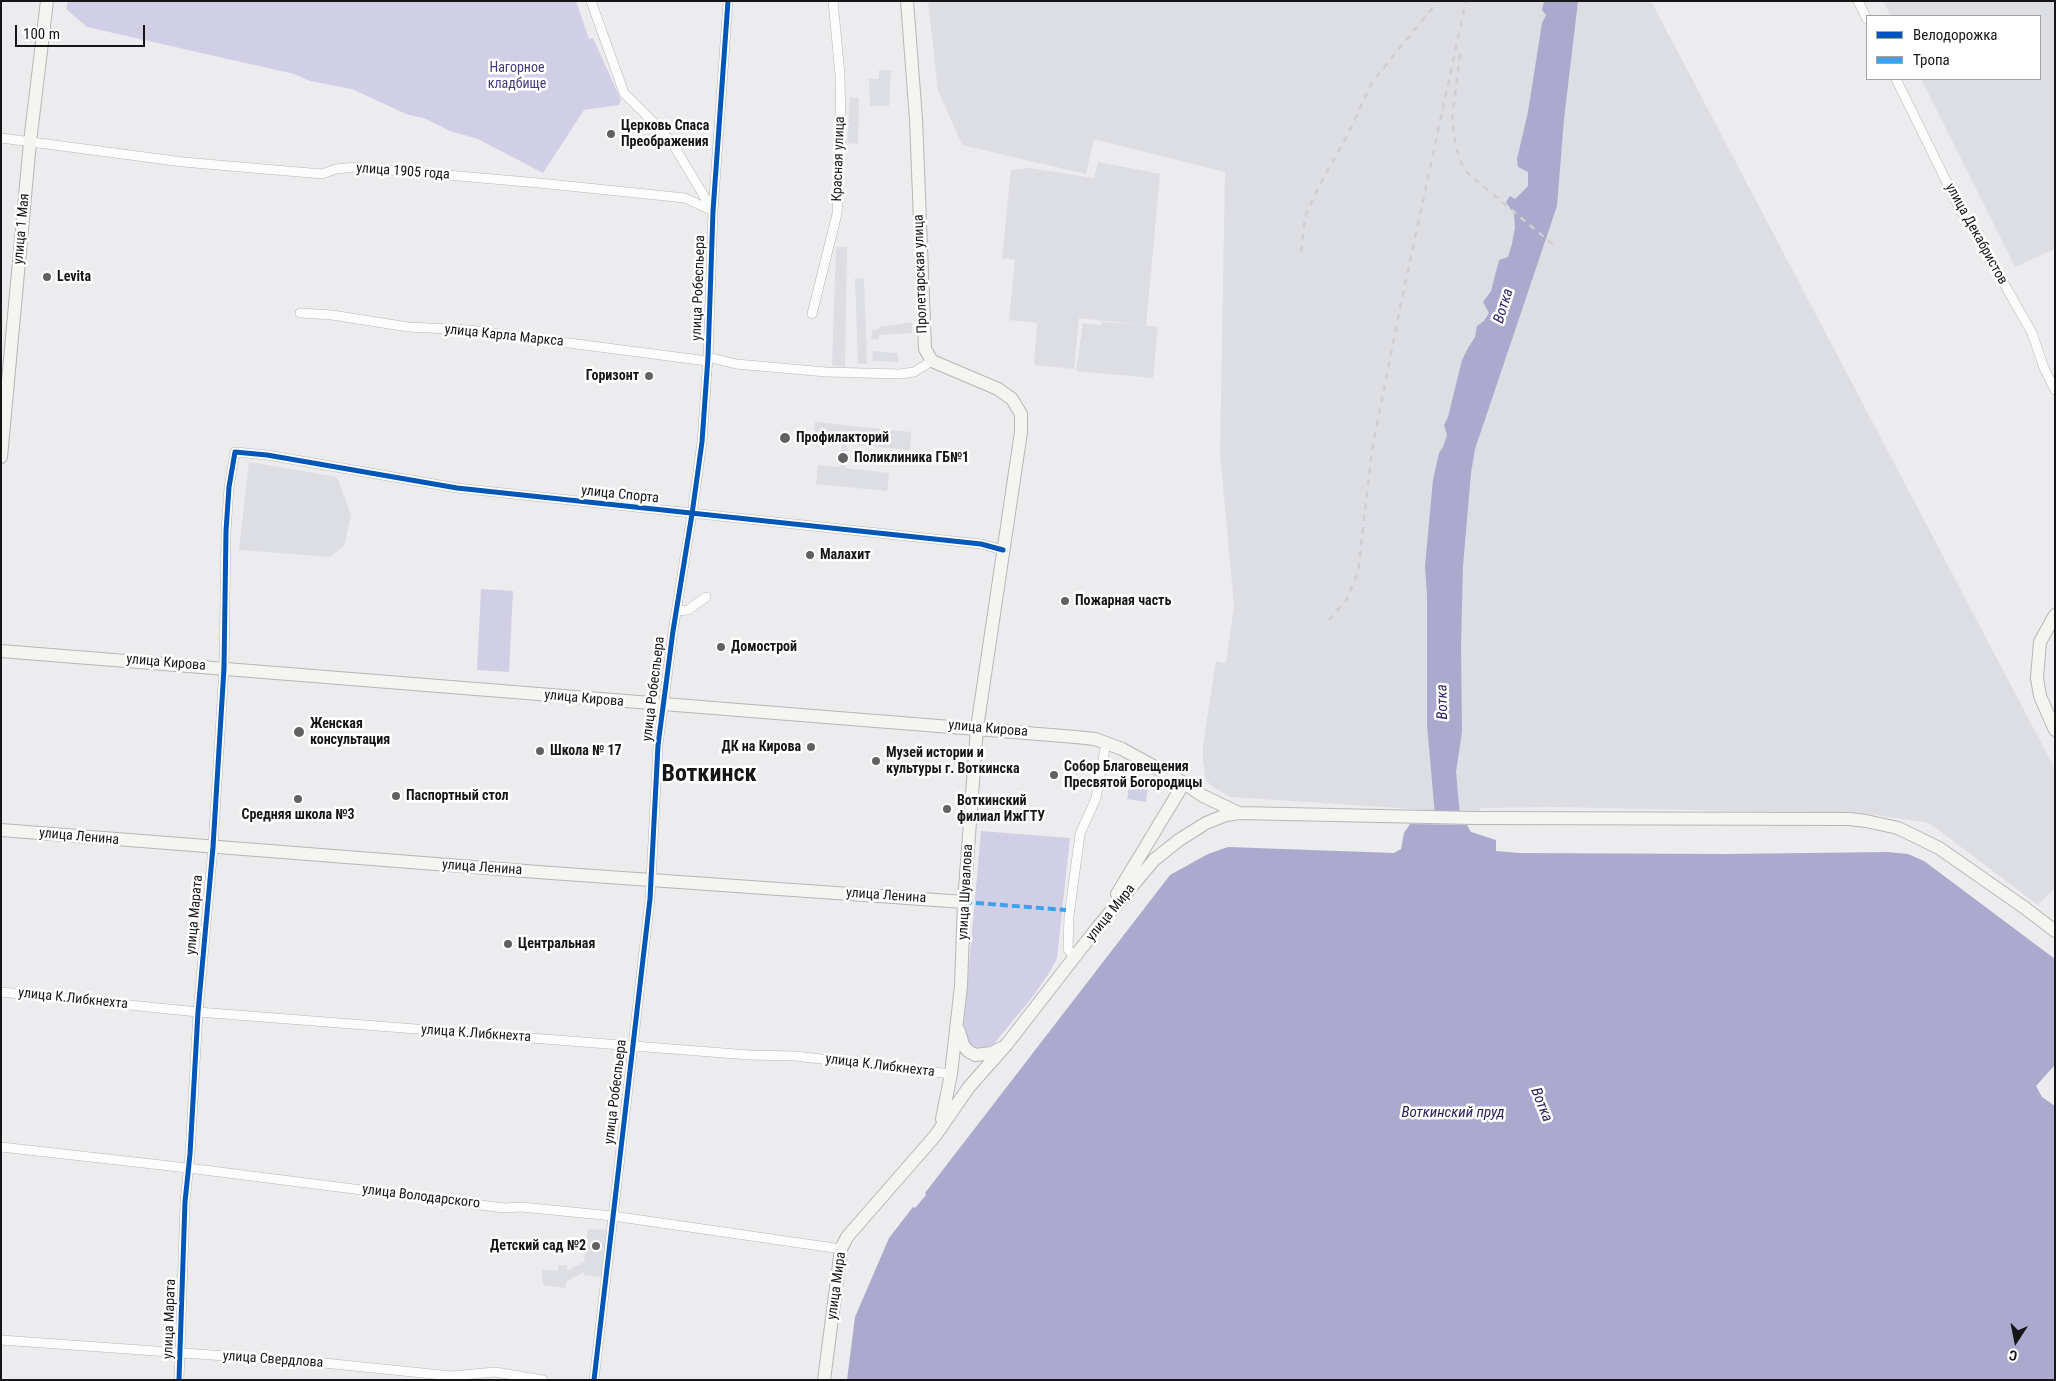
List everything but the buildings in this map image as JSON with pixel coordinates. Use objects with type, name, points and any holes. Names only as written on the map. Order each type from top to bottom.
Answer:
[{"type":"main road","name":"улица 1 Мая","points":[[1,458],[3,408],[30,142],[47,1]]},
{"type":"main road","name":"Пролетарская улица","points":[[907,1],[916,119],[924,346],[932,362]]},
{"type":"main road","points":[[932,362],[998,389],[1012,399],[1021,414],[1021,432],[1003,550]]},
{"type":"main road","name":"улица Шувалова","points":[[958,1026],[964,951],[964,902],[977,728],[1003,550]]},
{"type":"main road","points":[[2055,615],[2040,642],[2037,678],[2040,696],[2055,730]]},
{"type":"main road","name":"улица Кирова","points":[[1,652],[224,668],[1076,737],[1122,748],[1184,782],[1203,796],[1239,814]]},
{"type":"main road","points":[[1097,928],[1184,782]]},
{"type":"main road","points":[[1239,814],[1475,818],[1849,819],[1882,824],[1918,837],[1939,848],[2055,930]]},
{"type":"main road","name":"улица Мира","points":[[824,1380],[841,1249],[858,1224],[935,1136],[969,1086],[1007,1044],[1097,928],[1154,860],[1166,849],[1206,823],[1226,815],[1239,814]]},
{"type":"main road","name":"улица Ленина","points":[[1,830],[964,902]]},
{"type":"main road","name":"улица Мира","points":[[958,1026],[963,1045],[968,1051],[976,1055],[992,1053],[1007,1044]]},
{"type":"main road","name":"улица Мира","points":[[935,1136],[943,1116],[952,1074],[958,1026]]},
{"type":"street","points":[[591,1],[624,93],[661,130],[674,146],[713,211]]},
{"type":"street","name":"улица Робеспьера","points":[[594,1380],[650,880],[658,745],[702,442],[713,211],[728,1]]},
{"type":"street","name":"Красная улица","points":[[812,314],[836,214],[841,135],[840,75],[832,1]]},
{"type":"street","points":[[1858,1],[1866,17]]},
{"type":"street","name":"улица Декабристов","points":[[1896,80],[1960,209],[2032,333],[2044,368],[2055,390]]},
{"type":"street","name":"улица 1905 года","points":[[1,138],[183,162],[322,174],[336,169],[355,167],[539,182],[685,198],[713,211]]},
{"type":"street","name":"улица Карла Маркса","points":[[300,313],[332,315],[408,327],[468,330],[736,364],[826,372],[900,374],[914,372],[932,362]]},
{"type":"street","name":"улица Спорта","points":[[235,452],[267,455],[457,488],[981,544],[1003,550]]},
{"type":"street","name":"улица Марата","points":[[179,1380],[184,1202],[212,847],[224,668],[226,531],[235,452]]},
{"type":"street","points":[[676,612],[688,610],[706,597]]},
{"type":"street","points":[[1075,958],[1068,949],[1069,916],[1080,834],[1096,798],[1106,743]]},
{"type":"street","name":"улица К.Либкнехта","points":[[1,992],[198,1012],[749,1055],[795,1056],[952,1074]]},
{"type":"street","name":"улица Володарского","points":[[1,1147],[188,1168],[504,1208],[521,1207],[613,1216],[841,1249]]},
{"type":"street","name":"улица Свердлова","points":[[1,1340],[324,1363],[452,1376],[495,1372],[543,1380]]},
{"type":"shaded area","points":[[928,1],[1651,1],[2055,769],[2055,888],[2038,905],[1929,823],[1869,814],[1556,807],[1482,808],[1471,816],[1429,815],[1413,809],[1230,797],[1213,787],[1206,780],[1203,745],[1216,661],[1226,663],[1234,605],[1220,454],[1225,172],[1094,139],[1086,174],[962,145],[938,90]]},
{"type":"shaded area","points":[[1883,1],[2055,1],[2055,249],[2015,267],[1922,80],[2041,80],[2041,15],[1890,15]]},
{"type":"shaded area","points":[[879,70],[891,71],[889,106],[870,106],[869,79],[879,79]]},
{"type":"shaded area","points":[[850,97],[859,98],[858,144],[847,143]]},
{"type":"shaded area","points":[[1098,162],[1160,174],[1146,326],[1158,327],[1153,378],[1076,371],[1083,323],[1101,325],[1102,322],[1142,325],[1079,318],[1074,369],[1034,365],[1037,323],[1009,320],[1015,260],[1002,258],[1011,170],[1029,168],[1094,178]]},
{"type":"shaded area","points":[[836,247],[847,247],[845,367],[832,365]]},
{"type":"shaded area","points":[[855,278],[864,279],[867,364],[858,364]]},
{"type":"shaded area","points":[[912,322],[912,333],[879,335],[878,340],[871,339],[872,330],[877,330],[879,327]]},
{"type":"shaded area","points":[[872,351],[897,353],[899,362],[873,361]]},
{"type":"shaded area","name":"Поликлиника ГБ№1","points":[[815,422],[911,432],[910,450],[847,444],[845,468],[889,473],[887,491],[816,484],[818,465],[840,467],[842,444],[813,441]]},
{"type":"shaded area","points":[[249,462],[337,477],[351,515],[344,546],[330,557],[239,550]]},
{"type":"shaded area","name":"Детский сад №2","points":[[588,1229],[607,1230],[602,1277],[584,1275],[584,1272],[567,1281],[565,1288],[543,1285],[542,1269],[558,1271],[558,1265],[567,1265],[567,1271],[584,1262]]},
{"type":"green space","name":"Нагорное кладбище","points":[[68,1],[576,1],[589,39],[593,38],[621,100],[619,105],[584,110],[543,173],[478,139],[450,131],[426,119],[406,114],[352,89],[310,81],[294,74],[87,27],[66,9]]},
{"type":"green space","points":[[481,589],[513,591],[509,672],[477,670]]},
{"type":"green space","points":[[1130,781],[1148,784],[1146,802],[1127,799]]},
{"type":"green space","points":[[981,831],[1070,838],[1057,958],[1034,995],[993,1045],[972,1050],[963,1034]]},
{"type":"water","name":"Вотка","points":[[1544,1],[1578,1],[1564,119],[1557,206],[1475,449],[1471,473],[1463,566],[1461,646],[1462,732],[1456,772],[1460,816],[1435,815],[1427,725],[1427,595],[1425,566],[1433,480],[1439,453],[1447,435],[1444,425],[1448,417],[1462,360],[1475,337],[1477,326],[1484,321],[1489,313],[1483,302],[1491,291],[1499,260],[1508,257],[1512,244],[1515,228],[1514,214],[1506,202],[1510,196],[1515,199],[1528,186],[1528,172],[1518,167],[1517,159],[1528,112],[1542,23],[1546,15],[1542,10]]},
{"type":"water","name":"Воткинский пруд","points":[[1410,824],[1467,825],[1471,832],[1496,840],[1496,851],[1519,853],[1725,854],[1888,852],[1908,854],[1924,861],[2055,959],[2055,1065],[2036,1086],[2042,1097],[2055,1106],[2055,1380],[847,1380],[855,1317],[889,1238],[913,1207],[915,1208],[926,1195],[925,1193],[1170,875],[1208,854],[1228,847],[1394,853],[1401,849],[1404,833]]},
{"type":"railway","points":[[1301,252],[1305,217],[1318,188],[1349,132],[1372,82],[1438,1]]},
{"type":"railway","points":[[1329,620],[1347,599],[1358,572],[1372,450],[1402,298],[1466,1]]},
{"type":"railway","points":[[1460,54],[1452,120],[1456,148],[1464,170],[1556,247]]},
{"type":"marked path","points":[[964,902],[1066,910]]},
{"type":"cycle path","points":[[594,1380],[650,899],[658,745],[673,631],[702,442],[708,357],[713,211],[728,1]]},
{"type":"cycle path","points":[[179,1380],[185,1202],[190,1154],[198,1012],[213,847],[224,668],[226,531],[229,487],[235,452],[267,455],[457,488],[981,544],[1003,550]]},
{"type":"place","name":"Церковь Спаса Преображения","points":[[611,134]]},
{"type":"place","name":"Levita","points":[[47,277]]},
{"type":"place","name":"Горизонт","points":[[649,376]]},
{"type":"place","name":"Профилакторий","points":[[785,438]]},
{"type":"place","name":"Поликлиника ГБ№1","points":[[843,458]]},
{"type":"place","name":"Малахит","points":[[810,555]]},
{"type":"place","name":"Пожарная часть","points":[[1065,601]]},
{"type":"place","name":"Домострой","points":[[721,647]]},
{"type":"place","name":"Женская консультация","points":[[299,732]]},
{"type":"place","name":"ДК на Кирова","points":[[811,747]]},
{"type":"place","name":"Школа № 17","points":[[540,751]]},
{"type":"place","name":"Музей истории и культуры г. Воткинска","points":[[876,761]]},
{"type":"place","name":"Собор Благовещения Пресвятой Богородицы","points":[[1054,775]]},
{"type":"place","name":"Паспортный стол","points":[[396,796]]},
{"type":"place","name":"Средняя школа №3","points":[[298,799]]},
{"type":"place","name":"Воткинский филиал ИжГТУ","points":[[947,809]]},
{"type":"place","name":"Центральная","points":[[508,944]]},
{"type":"place","name":"Детский сад №2","points":[[596,1246]]},
{"type":"district","name":"Воткинск","points":[[709,775]]}]
